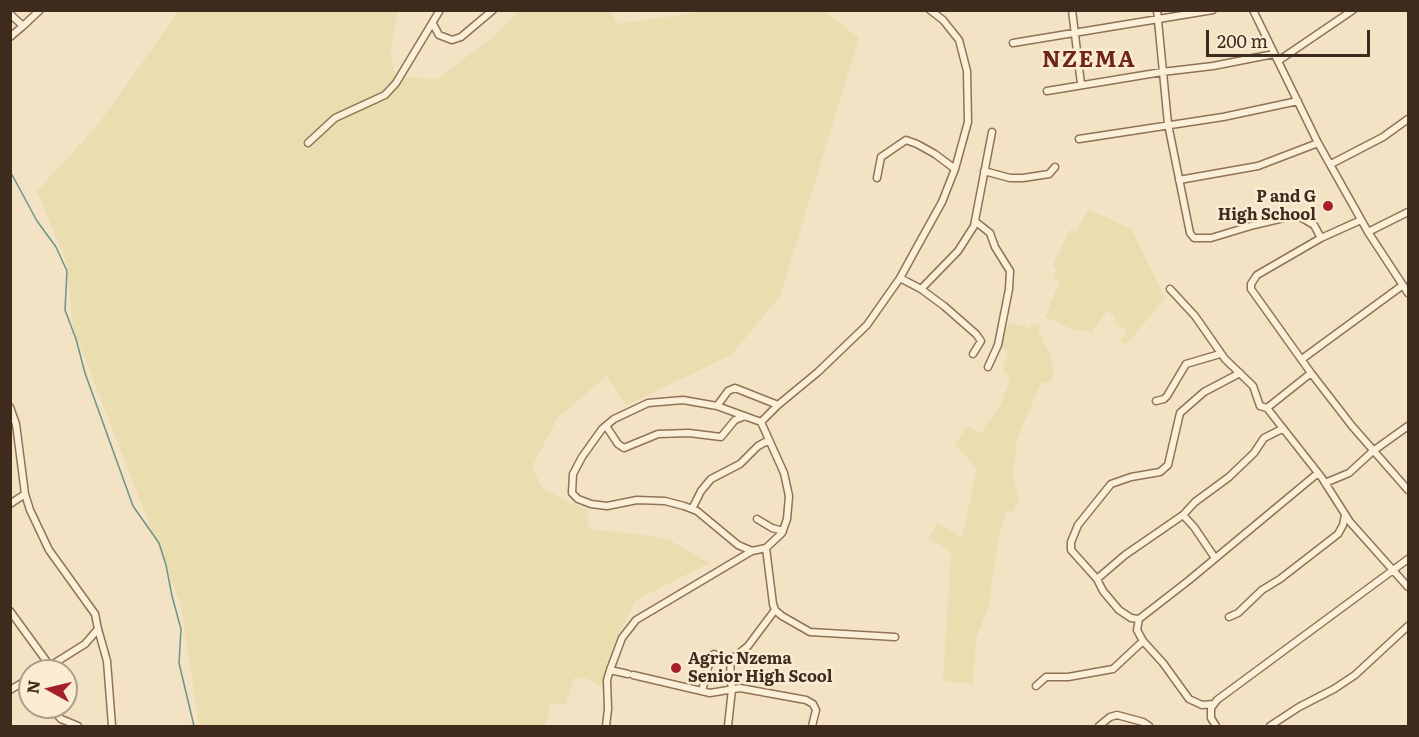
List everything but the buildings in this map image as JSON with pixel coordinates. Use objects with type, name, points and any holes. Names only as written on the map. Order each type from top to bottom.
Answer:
[{"type":"street","points":[[10,37],[40,10]]},
{"type":"street","points":[[308,143],[335,118],[385,95],[396,83],[440,10]]},
{"type":"street","points":[[433,24],[439,35],[452,40],[461,37],[493,10]]},
{"type":"street","points":[[761,422],[867,325],[900,278],[942,202],[955,169],[968,122],[967,72],[959,40],[943,20],[930,10]]},
{"type":"street","points":[[1072,10],[1081,84]]},
{"type":"street","points":[[1157,10],[1168,124],[1188,228],[1194,238],[1211,238],[1292,216],[1302,218],[1314,225],[1321,238]]},
{"type":"street","points":[[1013,42],[1213,10]]},
{"type":"street","points":[[1253,10],[1318,143],[1368,232],[1408,293]]},
{"type":"street","points":[[1278,61],[1353,10]]},
{"type":"street","points":[[10,14],[23,26]]},
{"type":"street","points":[[1047,91],[1081,84],[1213,66],[1274,54]]},
{"type":"street","points":[[1079,139],[1223,117],[1298,101]]},
{"type":"street","points":[[1331,164],[1383,137],[1408,119]]},
{"type":"street","points":[[921,289],[958,251],[976,222],[992,132]]},
{"type":"street","points":[[877,178],[881,157],[906,140],[935,154],[955,169]]},
{"type":"street","points":[[1179,180],[1258,166],[1318,143]]},
{"type":"street","points":[[984,171],[1010,178],[1023,178],[1049,174],[1055,167]]},
{"type":"street","points":[[1368,232],[1408,212]]},
{"type":"street","points":[[1361,220],[1321,238],[1257,275],[1251,284],[1256,297],[1311,373],[1373,451],[1408,490]]},
{"type":"street","points":[[976,222],[990,233],[995,247],[1010,271],[1009,289],[998,345],[988,367]]},
{"type":"street","points":[[900,278],[921,289],[965,322],[981,341],[972,354]]},
{"type":"street","points":[[1302,358],[1403,285]]},
{"type":"street","points":[[1170,289],[1195,316],[1220,354],[1253,386],[1260,406],[1267,408],[1318,473],[1350,522],[1408,587]]},
{"type":"street","points":[[1156,401],[1167,396],[1185,364],[1220,354]]},
{"type":"street","points":[[1267,408],[1311,373]]},
{"type":"street","points":[[1139,619],[1131,618],[1119,610],[1103,591],[1097,579],[1071,550],[1071,542],[1078,525],[1111,484],[1131,477],[1160,472],[1168,465],[1180,413],[1204,392],[1240,374]]},
{"type":"street","points":[[717,406],[728,391],[735,388],[778,405]]},
{"type":"street","points":[[606,726],[607,680],[622,638],[636,620],[752,551],[766,548],[775,542],[783,531],[787,519],[789,496],[783,473],[761,422],[717,406],[682,400],[648,404],[622,415],[606,426],[582,457],[573,474],[572,493],[578,499],[591,504],[607,506],[637,500],[665,501],[692,509],[738,545],[752,551]]},
{"type":"street","points":[[10,407],[17,432],[25,494],[49,550],[95,614],[107,661],[112,726]]},
{"type":"street","points":[[606,426],[618,444],[624,448],[658,434],[689,433],[721,437],[735,420],[745,416]]},
{"type":"street","points":[[1325,483],[1349,473],[1373,451],[1408,426]]},
{"type":"street","points":[[1097,579],[1153,535],[1183,515],[1195,502],[1229,477],[1254,453],[1264,438],[1282,429]]},
{"type":"street","points":[[10,437],[17,432]]},
{"type":"street","points":[[692,509],[701,491],[711,479],[740,464],[758,446],[769,440]]},
{"type":"street","points":[[1318,473],[1139,619],[1137,630],[1143,641],[1163,663],[1189,699],[1202,705],[1213,704],[1408,559]]},
{"type":"street","points":[[10,504],[25,494]]},
{"type":"street","points":[[1229,617],[1238,614],[1262,590],[1280,579],[1338,534],[1345,514]]},
{"type":"street","points":[[1183,515],[1215,558]]},
{"type":"street","points":[[757,519],[772,528],[783,531]]},
{"type":"street","points":[[766,548],[772,598],[775,610],[782,616],[810,632],[895,637]]},
{"type":"street","points":[[728,726],[732,689],[731,660],[748,646],[775,610]]},
{"type":"street","points":[[12,615],[45,659]]},
{"type":"street","points":[[1270,726],[1355,675],[1408,626]]},
{"type":"street","points":[[61,659],[85,644],[98,629]]},
{"type":"street","points":[[1036,686],[1046,677],[1068,677],[1113,669],[1143,641]]},
{"type":"street","points":[[702,691],[711,656],[714,654],[731,660]]},
{"type":"street","points":[[610,670],[702,691],[722,692],[740,688],[806,700],[813,704],[816,710],[812,726]]},
{"type":"street","points":[[1213,704],[1211,718],[1216,726]]},
{"type":"street","points":[[1099,726],[1110,717],[1117,715],[1143,722],[1149,726]]},
{"type":"street","points":[[61,719],[78,726]]},
{"type":"shaded area","points":[[179,11],[398,11],[390,52],[395,77],[437,79],[492,38],[519,11],[611,11],[617,24],[696,11],[824,11],[859,38],[780,296],[732,354],[626,406],[607,376],[558,417],[532,467],[542,488],[587,510],[589,529],[669,540],[709,563],[636,600],[617,637],[606,670],[607,689],[585,678],[574,678],[566,704],[551,703],[546,726],[199,726],[181,605],[73,328],[67,263],[37,191],[97,126]]},
{"type":"shaded area","points":[[1088,209],[1131,229],[1165,298],[1126,345],[1120,341],[1127,331],[1113,321],[1116,316],[1107,311],[1092,332],[1072,329],[1045,317],[1060,281],[1053,279],[1056,271],[1053,265],[1070,230],[1077,231]]},
{"type":"shaded area","points":[[1009,322],[1029,329],[1032,324],[1041,325],[1038,334],[1044,337],[1042,339],[1054,369],[1051,382],[1041,383],[1017,439],[1013,475],[1019,498],[1013,513],[1007,510],[999,533],[989,605],[976,638],[973,684],[943,681],[951,551],[929,539],[937,523],[962,538],[977,469],[955,444],[967,426],[980,434],[1001,404],[1010,379],[1003,368],[1009,352],[999,347]]},
{"type":"waterway","points":[[10,171],[37,221],[56,247],[67,271],[65,310],[85,373],[133,506],[159,543],[181,629],[179,663],[194,726]]},
{"type":"place","name":"P and G High School","points":[[1328,206]]},
{"type":"place","name":"Agric Nzema Senior High Scool","points":[[676,668]]},
{"type":"district","name":"NZEMA","points":[[1089,61]]}]
